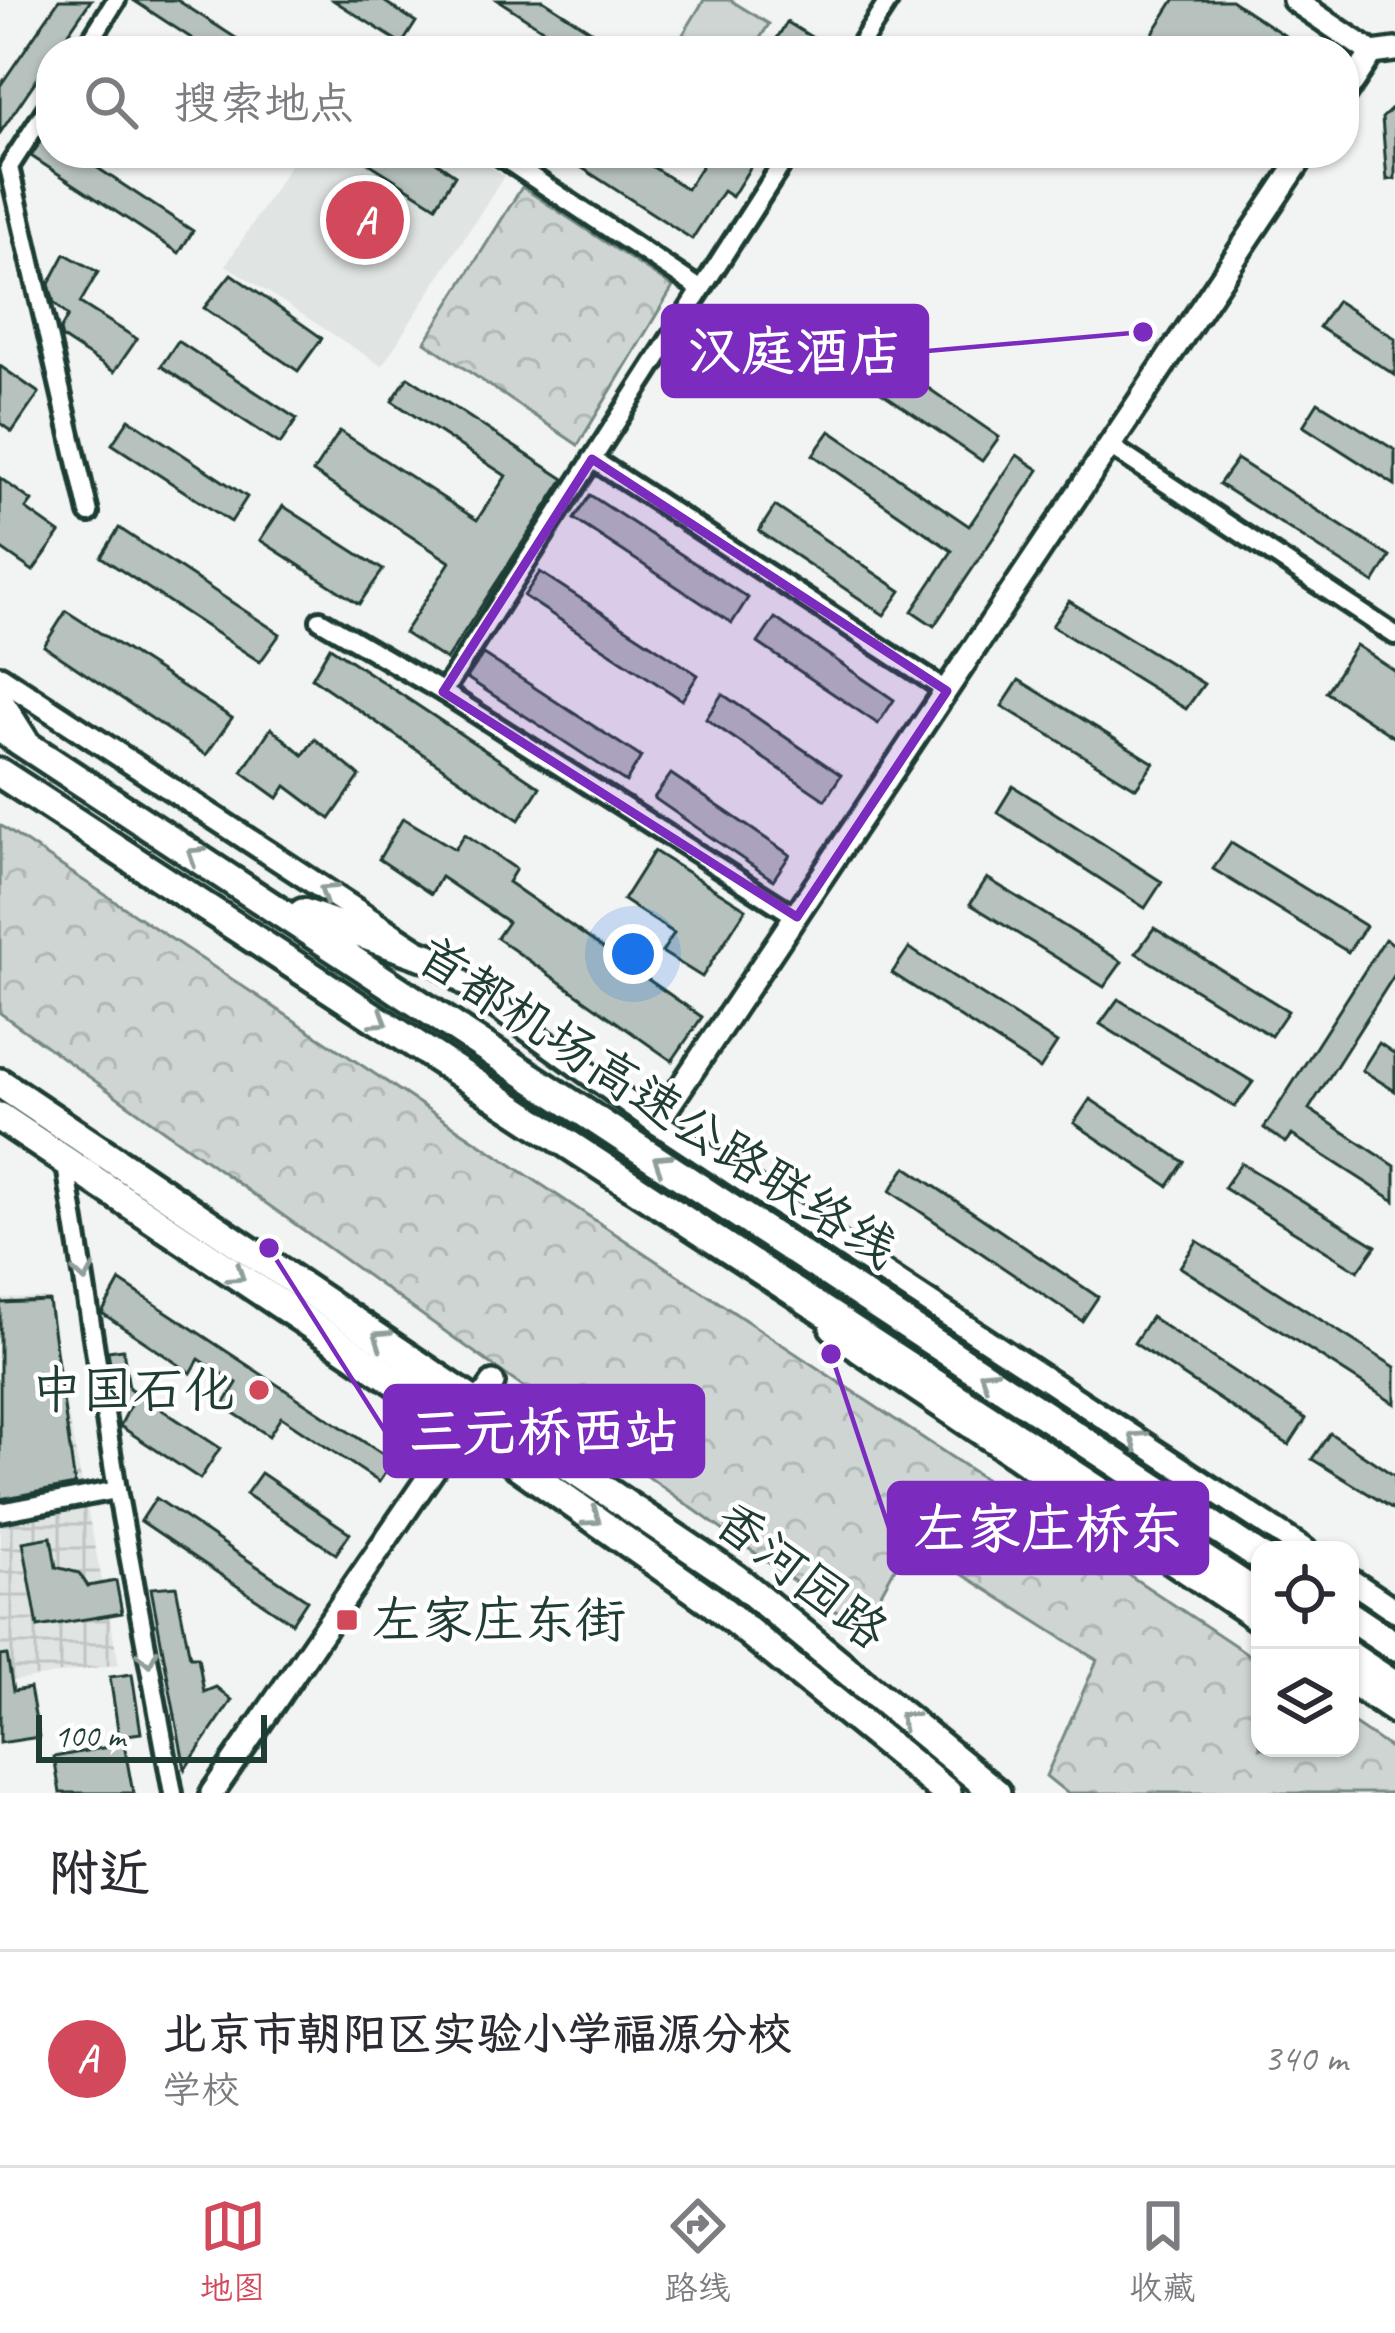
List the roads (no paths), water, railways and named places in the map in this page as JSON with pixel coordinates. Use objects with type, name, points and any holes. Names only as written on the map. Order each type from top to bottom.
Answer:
[{"type":"highway","points":[[0,704],[26,744]]},
{"type":"highway","name":"首都机场高速公路联络线","points":[[0,728],[1251,1551]]},
{"type":"highway","name":"首都机场高速公路联络线","points":[[0,773],[1251,1590]]},
{"type":"highway","points":[[260,898],[429,958]]},
{"type":"highway","points":[[0,1068],[36,1107]]},
{"type":"highway","name":"香河园路","points":[[0,1083],[735,1578],[996,1793]]},
{"type":"highway","name":"香河园路","points":[[0,1117],[478,1404],[947,1793]]},
{"type":"highway","points":[[1359,1622],[1395,1646]]},
{"type":"highway","points":[[1359,1662],[1395,1686]]},
{"type":"main road","points":[[1294,0],[1358,36]]},
{"type":"main road","points":[[1359,78],[1384,51]]},
{"type":"main road","points":[[657,1123],[1296,168]]},
{"type":"main road","points":[[0,677],[429,958],[657,1123],[1291,1541]]},
{"type":"main road","points":[[746,1259],[858,1352],[1251,1616]]},
{"type":"main road","points":[[212,1793],[478,1404]]},
{"type":"main road","points":[[1359,1586],[1395,1610]]},
{"type":"main road","points":[[1359,1689],[1395,1713]]},
{"type":"street","points":[[93,36],[116,0]]},
{"type":"street","points":[[866,36],[890,0]]},
{"type":"street","points":[[36,125],[9,167],[89,513]]},
{"type":"street","points":[[518,168],[700,289]]},
{"type":"street","points":[[443,692],[779,168]]},
{"type":"street","points":[[1110,446],[1395,634]]},
{"type":"street","points":[[592,459],[947,691]]},
{"type":"street","points":[[320,620],[443,692],[796,917]]},
{"type":"street","points":[[65,1158],[117,1490],[173,1793]]},
{"type":"street","points":[[0,1512],[117,1490]]},
{"type":"place","name":"北京市朝阳区实验小学福源分校","points":[[365,220]]},
{"type":"place","name":"汉庭酒店","points":[[1143,332]]},
{"type":"place","name":"三元桥西站","points":[[269,1248]]},
{"type":"place","name":"左家庄桥东","points":[[831,1354]]},
{"type":"place","name":"中国石化","points":[[259,1390]]},
{"type":"place","name":"左家庄东街","points":[[347,1620]]}]
